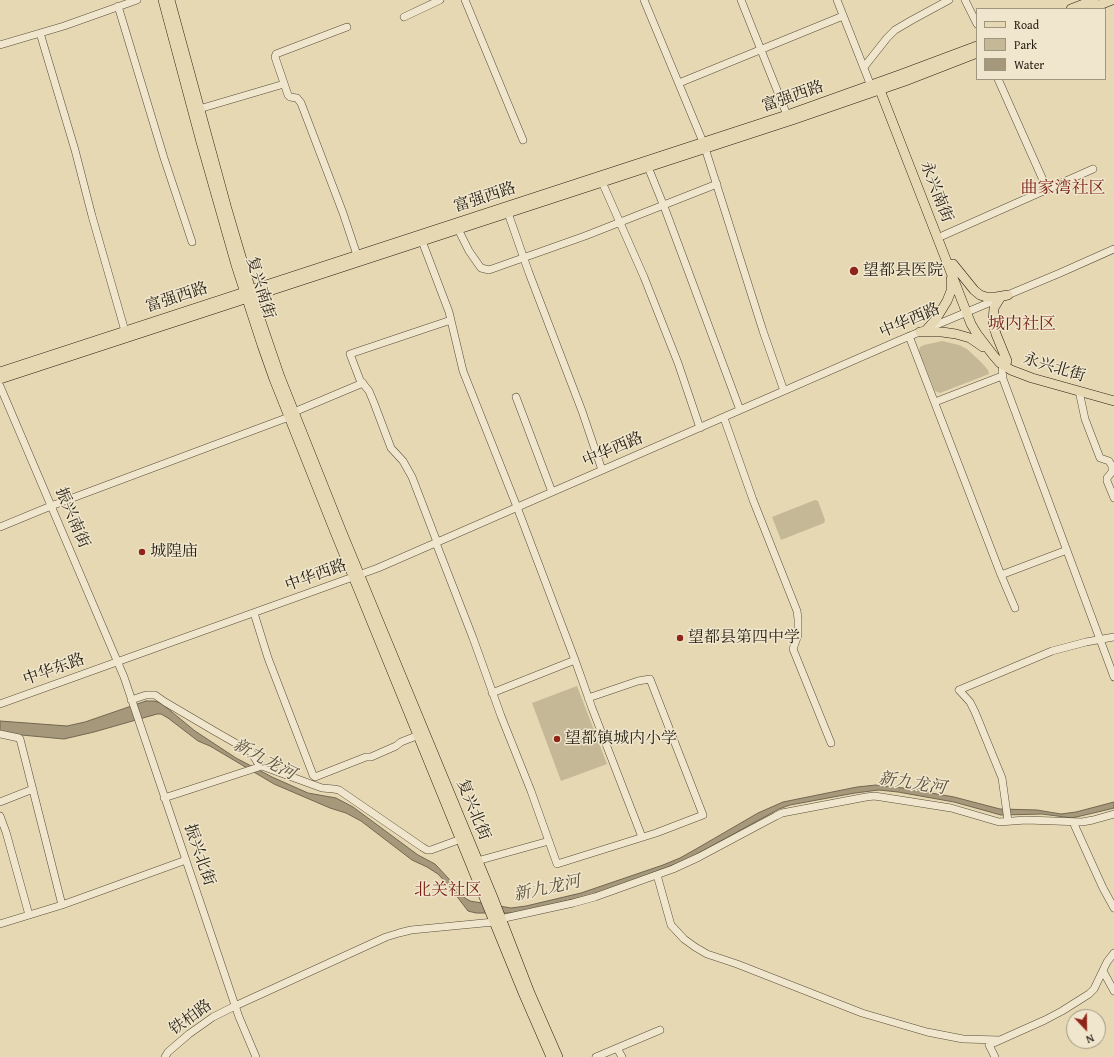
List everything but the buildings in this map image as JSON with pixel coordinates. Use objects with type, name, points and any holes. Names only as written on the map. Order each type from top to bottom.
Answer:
[{"type":"main road","name":"复兴南街","points":[[163,0],[217,198],[249,294],[268,342],[291,415],[357,576]]},
{"type":"main road","name":"复兴南街","points":[[170,0],[249,294]]},
{"type":"main road","points":[[1074,8],[1094,0]]},
{"type":"main road","points":[[1092,8],[1112,0]]},
{"type":"main road","name":"富强西路","points":[[0,379],[249,294],[357,255],[704,145],[819,111],[879,85],[976,46]]},
{"type":"main road","name":"富强西路","points":[[0,372],[125,331],[422,241],[508,213],[648,167],[787,115],[976,53]]},
{"type":"main road","name":"永兴南街","points":[[879,85],[942,236],[952,269]]},
{"type":"main road","name":"永兴南街","points":[[879,85],[968,312]]},
{"type":"main road","points":[[952,269],[980,295],[986,297],[1004,297]]},
{"type":"main road","points":[[924,330],[936,319],[947,301],[951,291],[952,269]]},
{"type":"main road","points":[[1004,297],[994,308],[993,323],[1005,363]]},
{"type":"main road","name":"永兴北街","points":[[968,312],[973,328],[993,355],[1018,373],[1114,401]]},
{"type":"main road","name":"永兴北街","points":[[968,312],[1005,363],[1033,373],[1114,396]]},
{"type":"main road","points":[[924,330],[970,338],[993,355]]},
{"type":"main road","name":"复兴北街","points":[[357,576],[419,735],[461,839],[497,918],[551,1057]]},
{"type":"main road","name":"复兴北街","points":[[357,576],[477,862],[490,901]]},
{"type":"main road","name":"复兴北街","points":[[497,918],[558,1057]]},
{"type":"street","points":[[0,45],[64,26],[137,0]]},
{"type":"street","points":[[404,17],[440,0]]},
{"type":"street","points":[[465,0],[523,140]]},
{"type":"street","points":[[644,0],[704,145],[763,331],[784,391]]},
{"type":"street","points":[[741,0],[787,115]]},
{"type":"street","points":[[837,0],[864,67],[879,85]]},
{"type":"street","points":[[864,67],[880,46],[895,30],[949,0]]},
{"type":"street","points":[[965,0],[976,22]]},
{"type":"street","points":[[118,6],[164,158],[192,242]]},
{"type":"street","points":[[679,83],[843,16]]},
{"type":"street","points":[[347,27],[276,54],[275,57],[288,95],[290,97],[297,98],[301,103],[343,213],[357,255]]},
{"type":"street","points":[[40,33],[75,150],[125,331]]},
{"type":"street","points":[[998,80],[1047,189]]},
{"type":"street","points":[[199,109],[284,84]]},
{"type":"street","points":[[648,167],[664,205],[740,410]]},
{"type":"street","points":[[942,236],[1093,170]]},
{"type":"street","points":[[602,182],[644,277],[678,363],[700,428]]},
{"type":"street","points":[[458,229],[469,251],[481,268],[489,270],[620,222],[717,184]]},
{"type":"street","points":[[508,213],[523,258],[582,411],[602,470]]},
{"type":"street","points":[[422,241],[449,312],[463,371],[517,508],[642,837]]},
{"type":"street","name":"中华西路","points":[[117,661],[357,576],[724,418],[909,336],[1004,297],[1114,249]]},
{"type":"street","points":[[451,320],[350,354],[360,380],[369,391],[391,448],[403,461],[409,472],[473,638],[492,693],[531,791],[557,864],[642,837],[703,815],[650,679],[638,681],[588,698]]},
{"type":"street","points":[[909,336],[1015,608]]},
{"type":"street","points":[[1005,363],[1002,376],[1114,677]]},
{"type":"street","points":[[935,402],[1002,376]]},
{"type":"street","points":[[0,527],[51,506],[291,415],[363,383]]},
{"type":"street","name":"振兴南街","points":[[0,386],[117,661]]},
{"type":"street","points":[[1079,391],[1085,419],[1100,458],[1109,461],[1112,466],[1112,472],[1107,478],[1107,481],[1114,498]]},
{"type":"street","points":[[516,397],[552,492]]},
{"type":"street","points":[[724,418],[753,500],[797,611],[798,635],[793,649],[832,743]]},
{"type":"street","points":[[1002,575],[1067,550]]},
{"type":"street","points":[[254,613],[268,658],[315,777],[366,757],[371,757],[419,735]]},
{"type":"street","points":[[1008,822],[1002,778],[975,712],[970,702],[960,690],[1052,651],[1086,642],[1114,637]]},
{"type":"street","points":[[492,693],[575,660]]},
{"type":"street","name":"振兴北街","points":[[117,661],[132,701],[235,1006],[256,1057]]},
{"type":"street","name":"中华东路","points":[[0,704],[117,661]]},
{"type":"street","points":[[132,701],[146,695],[155,695],[251,752],[260,767]]},
{"type":"street","points":[[0,734],[20,739],[62,905]]},
{"type":"street","points":[[164,798],[260,767],[322,788],[339,790],[427,850],[431,850],[461,839]]},
{"type":"street","points":[[0,802],[33,789]]},
{"type":"street","name":"铁柏路","points":[[165,1057],[168,1052],[189,1034],[213,1017],[386,938],[411,930],[497,918],[573,904],[684,864],[782,813],[866,797],[882,796],[951,808],[999,822],[1026,820],[1082,822],[1114,814]]},
{"type":"street","points":[[0,816],[6,832],[29,915]]},
{"type":"street","points":[[1073,822],[1103,888],[1114,908]]},
{"type":"street","points":[[477,862],[549,841]]},
{"type":"street","points":[[0,924],[62,905],[186,860]]},
{"type":"street","points":[[657,875],[671,925],[684,939],[707,954],[737,964],[862,1013],[920,1030],[963,1038],[1000,1040]]},
{"type":"street","points":[[995,1057],[989,1045],[1045,1020],[1089,994],[1094,989],[1107,962],[1114,953]]},
{"type":"street","points":[[1103,971],[1114,991]]},
{"type":"street","points":[[596,1057],[660,1030]]},
{"type":"street","points":[[617,1048],[622,1057]]},
{"type":"green space","points":[[942,341],[959,345],[967,349],[982,363],[988,370],[989,374],[940,393],[935,391],[919,351],[920,347],[924,345]]},
{"type":"green space","points":[[815,500],[818,501],[825,520],[824,523],[781,540],[772,517]]},
{"type":"green space","points":[[577,686],[607,764],[561,781],[532,703]]},
{"type":"water","points":[[146,701],[161,703],[195,731],[236,758],[272,777],[308,793],[336,798],[353,807],[418,855],[435,864],[465,898],[470,901],[511,908],[581,893],[663,865],[680,858],[758,813],[783,802],[857,787],[876,785],[903,788],[954,797],[1000,809],[1037,810],[1061,814],[1076,812],[1114,802],[1114,808],[1072,818],[1042,814],[1001,815],[954,802],[898,792],[879,790],[855,793],[790,805],[779,809],[686,860],[602,892],[517,913],[476,913],[468,911],[438,874],[412,860],[361,821],[346,813],[330,808],[274,784],[210,746],[198,741],[161,714],[64,739],[11,734],[0,731],[0,721],[67,726],[85,722]]},
{"type":"place","name":"望都县医院","points":[[854,271]]},
{"type":"place","name":"城隍庙","points":[[142,552]]},
{"type":"place","name":"望都县第四中学","points":[[680,638]]},
{"type":"place","name":"望都镇城内小学","points":[[557,739]]},
{"type":"district","name":"曲家湾社区","points":[[1063,189]]},
{"type":"district","name":"城内社区","points":[[1022,325]]},
{"type":"district","name":"北关社区","points":[[448,891]]},
{"type":"water label","name":"新九龙河","points":[[264,760]]},
{"type":"water label","name":"新九龙河","points":[[912,784]]},
{"type":"water label","name":"新九龙河","points":[[547,889]]}]
